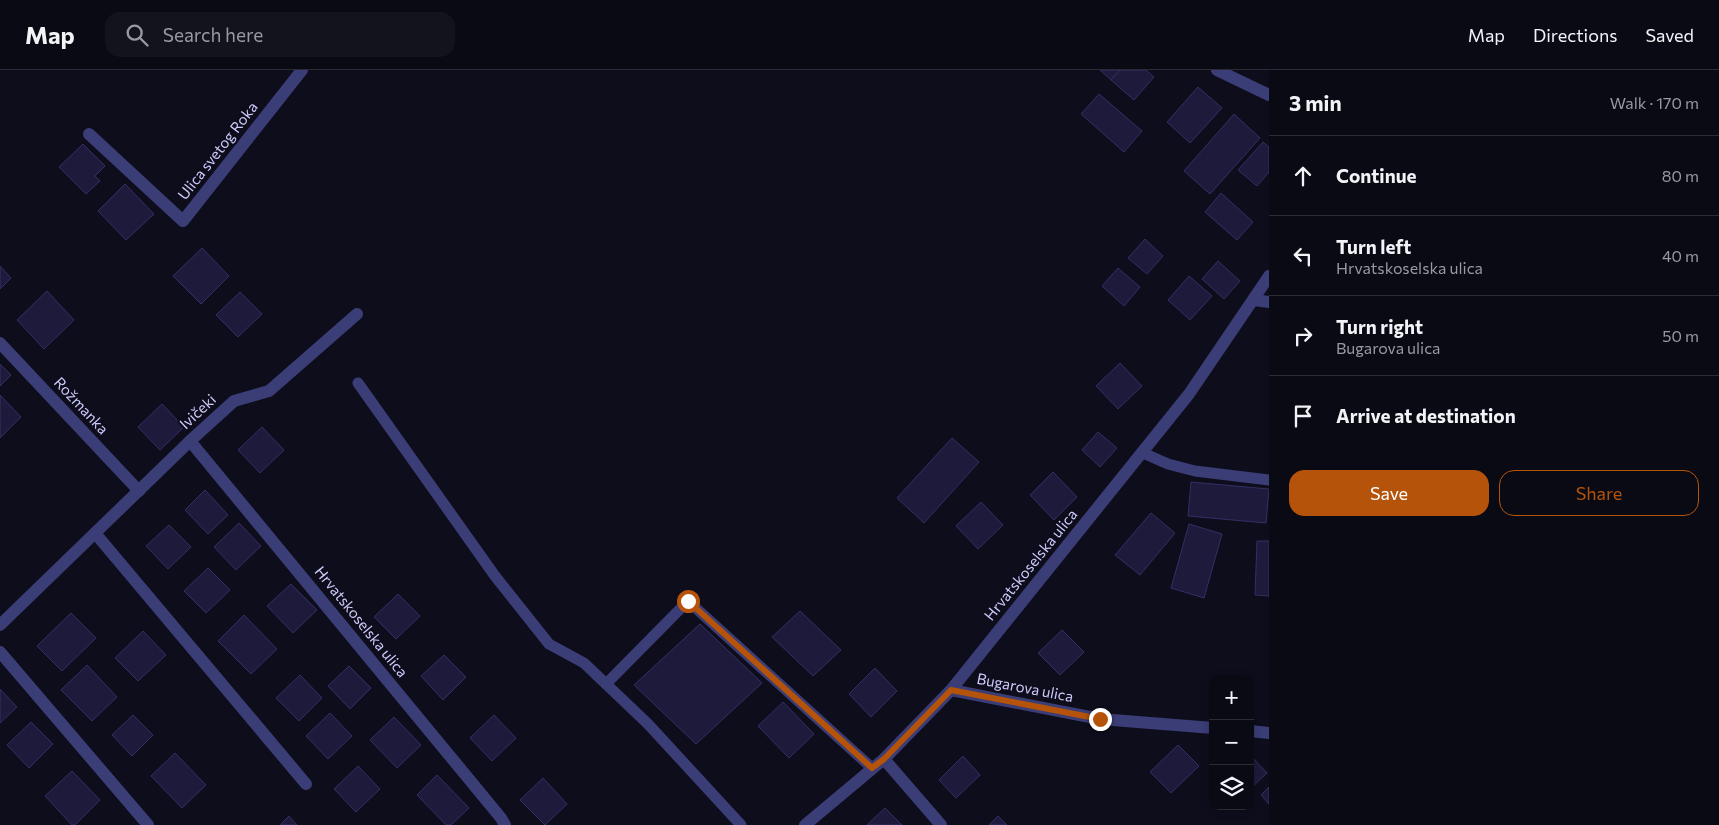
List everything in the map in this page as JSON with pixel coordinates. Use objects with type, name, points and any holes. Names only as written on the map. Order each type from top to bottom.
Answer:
[{"type":"street","name":"Ulica svetog Roka","points":[[89,134],[183,221],[302,70]]},
{"type":"street","points":[[1217,70],[1269,95]]},
{"type":"street","name":"Hrvatskoselska ulica","points":[[805,825],[884,759],[951,690],[1189,394],[1269,276]]},
{"type":"street","points":[[1254,300],[1269,302]]},
{"type":"street","name":"Ivičeki","points":[[0,625],[190,441],[234,401],[269,391],[357,314]]},
{"type":"street","name":"Rožmanka","points":[[0,342],[139,491]]},
{"type":"street","name":"Hrvatskoselska ulica","points":[[190,441],[501,818],[504,825]]},
{"type":"street","points":[[95,533],[306,784]]},
{"type":"street","points":[[0,652],[148,825]]},
{"type":"street","name":"Bugarova ulica","points":[[951,690],[1100,719],[1209,728]]},
{"type":"street","points":[[1254,731],[1269,733]]},
{"type":"street","points":[[884,759],[941,825]]},
{"type":"lane","points":[[358,383],[496,576],[549,644],[584,663],[648,724],[742,825]]},
{"type":"lane","points":[[1143,453],[1168,464],[1195,472],[1269,480]]},
{"type":"lane","points":[[606,684],[688,601],[872,768]]},
{"type":"building","points":[[1100,70],[1120,70],[1111,80]]},
{"type":"building","points":[[1120,70],[1146,70],[1154,77],[1134,100],[1111,80]]},
{"type":"building","points":[[1198,87],[1222,108],[1190,143],[1167,122]]},
{"type":"building","points":[[1099,94],[1142,131],[1124,152],[1081,114]]},
{"type":"building","points":[[1234,114],[1260,138],[1210,194],[1184,171]]},
{"type":"building","points":[[1263,142],[1269,147],[1269,172],[1257,186],[1238,170]]},
{"type":"building","points":[[83,144],[105,166],[95,176],[100,181],[86,194],[59,167]]},
{"type":"building","points":[[125,184],[154,214],[126,240],[98,211]]},
{"type":"building","points":[[1221,193],[1253,222],[1237,240],[1205,212]]},
{"type":"building","points":[[1145,239],[1163,256],[1147,274],[1128,258]]},
{"type":"building","points":[[202,248],[229,276],[201,304],[173,276]]},
{"type":"building","points":[[1218,261],[1240,281],[1224,299],[1202,279]]},
{"type":"building","points":[[0,266],[11,278],[0,289]]},
{"type":"building","points":[[1118,268],[1140,287],[1124,306],[1102,286]]},
{"type":"building","points":[[1189,276],[1212,296],[1190,320],[1168,300]]},
{"type":"building","points":[[47,291],[74,320],[44,349],[17,320]]},
{"type":"building","points":[[240,292],[262,314],[238,337],[216,315]]},
{"type":"building","points":[[1120,363],[1142,386],[1118,409],[1096,386]]},
{"type":"building","points":[[0,364],[11,375],[0,386]]},
{"type":"building","points":[[0,395],[21,417],[0,438]]},
{"type":"building","points":[[162,404],[184,427],[160,450],[138,427]]},
{"type":"building","points":[[262,427],[284,450],[260,473],[238,450]]},
{"type":"building","points":[[1098,432],[1117,448],[1100,467],[1082,450]]},
{"type":"building","points":[[952,438],[979,462],[924,523],[897,498]]},
{"type":"building","points":[[1053,472],[1077,497],[1054,520],[1030,495]]},
{"type":"building","points":[[1191,482],[1269,489],[1266,523],[1188,516]]},
{"type":"building","points":[[205,490],[228,515],[208,534],[185,510]]},
{"type":"building","points":[[981,502],[1003,525],[978,549],[956,526]]},
{"type":"building","points":[[1151,513],[1175,533],[1140,575],[1115,555]]},
{"type":"building","points":[[239,523],[261,546],[236,570],[214,547]]},
{"type":"building","points":[[1189,524],[1222,534],[1204,598],[1171,588]]},
{"type":"building","points":[[169,525],[191,547],[168,569],[146,546]]},
{"type":"building","points":[[1257,541],[1269,541],[1269,596],[1255,595]]},
{"type":"building","points":[[208,568],[230,590],[206,613],[184,591]]},
{"type":"building","points":[[291,584],[317,610],[293,633],[267,606]]},
{"type":"building","points":[[398,594],[420,616],[396,639],[374,617]]},
{"type":"building","points":[[800,611],[841,650],[813,676],[772,637]]},
{"type":"building","points":[[71,613],[96,638],[62,671],[37,646]]},
{"type":"building","points":[[244,615],[277,649],[251,674],[218,641]]},
{"type":"building","points":[[700,624],[762,683],[696,744],[634,685]]},
{"type":"building","points":[[1062,630],[1084,652],[1060,675],[1038,653]]},
{"type":"building","points":[[143,631],[166,655],[138,681],[115,658]]},
{"type":"building","points":[[444,655],[466,677],[443,700],[421,676]]},
{"type":"building","points":[[87,665],[117,697],[92,721],[61,690]]},
{"type":"building","points":[[349,666],[371,688],[350,709],[328,686]]},
{"type":"building","points":[[875,668],[897,691],[871,717],[849,694]]},
{"type":"building","points":[[300,675],[322,698],[299,721],[276,698]]},
{"type":"building","points":[[0,689],[17,707],[0,723]]},
{"type":"building","points":[[783,702],[814,734],[789,758],[758,726]]},
{"type":"building","points":[[330,713],[352,736],[328,759],[306,736]]},
{"type":"building","points":[[133,715],[153,735],[132,756],[112,735]]},
{"type":"building","points":[[494,715],[516,738],[492,761],[470,738]]},
{"type":"building","points":[[394,717],[421,745],[397,768],[370,740]]},
{"type":"building","points":[[31,722],[53,744],[29,768],[7,745]]},
{"type":"building","points":[[1178,745],[1199,766],[1171,793],[1150,772]]},
{"type":"building","points":[[175,753],[206,785],[182,808],[151,776]]},
{"type":"building","points":[[963,756],[980,775],[956,798],[939,780]]},
{"type":"building","points":[[1254,759],[1267,773],[1254,785]]},
{"type":"building","points":[[358,766],[380,789],[356,812],[334,789]]},
{"type":"building","points":[[72,771],[100,800],[75,825],[72,825],[45,796]]},
{"type":"building","points":[[437,775],[469,808],[451,825],[446,825],[417,795]]},
{"type":"building","points":[[543,778],[567,804],[545,825],[520,800]]},
{"type":"building","points":[[1269,787],[1269,804],[1261,795]]},
{"type":"building","points":[[885,808],[902,825],[867,825]]},
{"type":"building","points":[[289,816],[297,825],[280,825]]},
{"type":"building","points":[[998,816],[1007,825],[989,825]]},
{"type":"route","points":[[688,601],[872,768],[884,759],[951,690],[1100,719]]}]
